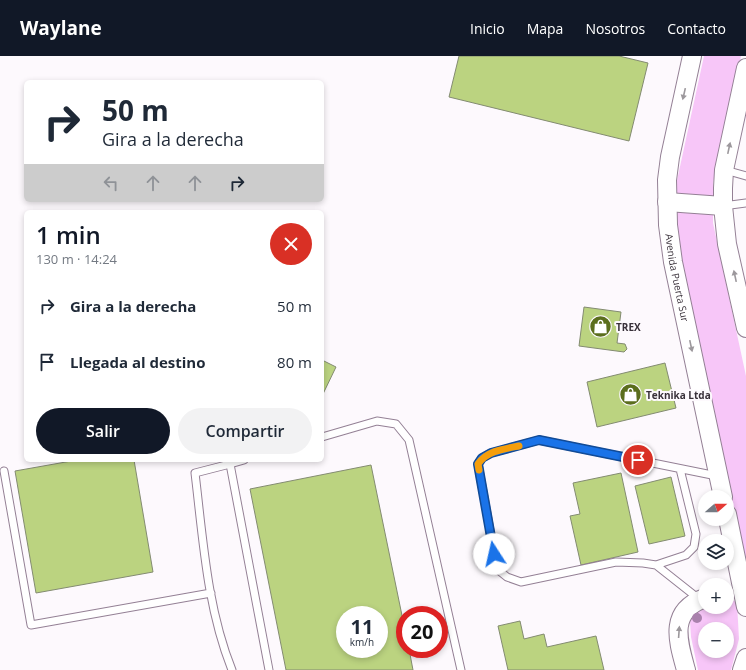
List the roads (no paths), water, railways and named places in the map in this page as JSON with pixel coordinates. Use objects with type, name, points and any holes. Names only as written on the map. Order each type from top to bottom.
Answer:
[{"type":"street","name":"Avenida Puerta Sur","points":[[692,56],[670,157],[667,202],[668,225],[674,262],[722,490]]},
{"type":"street","points":[[746,68],[724,170],[723,206],[727,244],[746,328]]},
{"type":"street","points":[[667,202],[723,206]]},
{"type":"street","points":[[729,526],[738,588],[746,607]]},
{"type":"street","points":[[686,670],[678,641],[678,629],[681,617],[688,608],[698,602]]},
{"type":"street","points":[[742,670],[746,658]]},
{"type":"lane","points":[[724,170],[746,176]]},
{"type":"lane","points":[[723,206],[746,203]]},
{"type":"lane","points":[[324,436],[377,421],[396,424],[409,440],[461,670]]},
{"type":"lane","points":[[680,469],[696,534],[694,547],[686,555],[656,565],[616,562],[521,582],[507,577],[497,569],[478,464],[482,458],[491,453],[539,440],[719,476]]},
{"type":"lane","points":[[232,670],[222,641],[211,593],[195,473],[237,462]]},
{"type":"lane","points":[[230,464],[269,670]]},
{"type":"lane","points":[[4,471],[31,624],[211,593]]},
{"type":"lane","points":[[656,565],[698,596]]},
{"type":"place","name":"TREX","points":[[600,327]]},
{"type":"place","name":"Teknika Ltda","points":[[631,395]]}]
